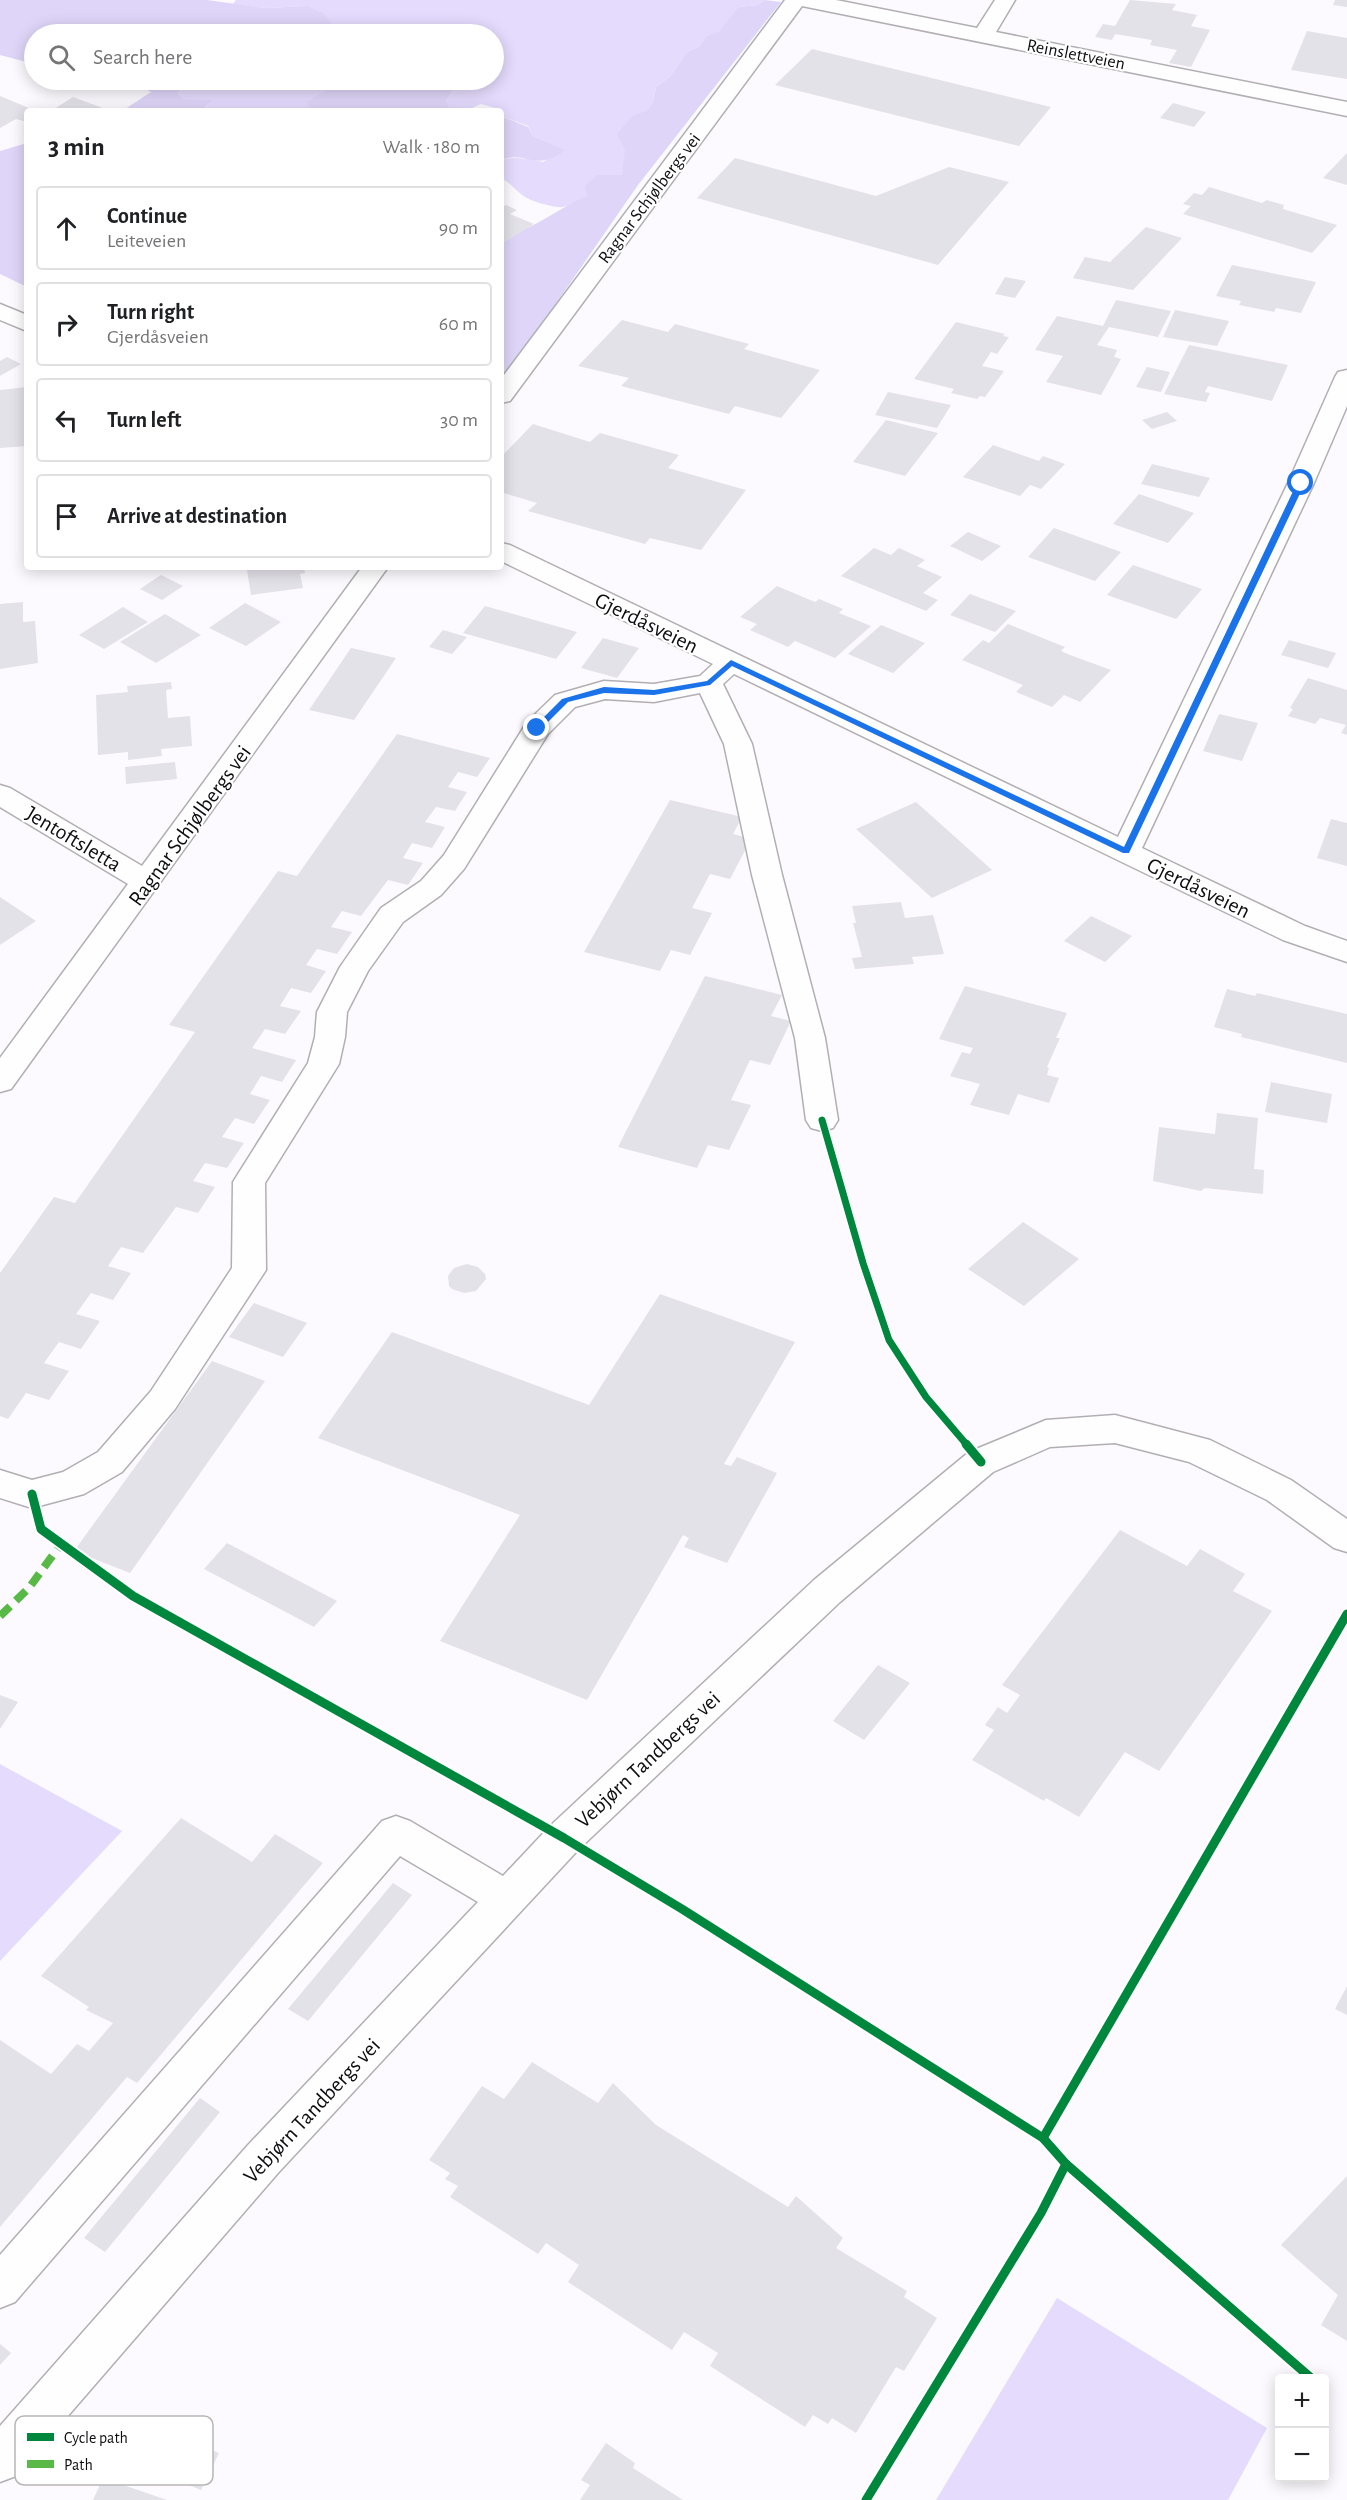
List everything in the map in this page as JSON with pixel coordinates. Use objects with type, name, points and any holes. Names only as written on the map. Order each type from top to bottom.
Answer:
[{"type":"street","name":"Ragnar Schjølbergs vei","points":[[504,392],[796,0]]},
{"type":"street","name":"Reinslettveien","points":[[805,0],[1347,109]]},
{"type":"street","points":[[984,36],[1005,0]]},
{"type":"street","points":[[0,311],[24,323]]},
{"type":"street","points":[[1126,851],[1301,483],[1347,377]]},
{"type":"street","name":"Gjerdåsveien","points":[[504,553],[720,673],[1126,851],[1294,933],[1347,952]]},
{"type":"street","name":"Ragnar Schjølbergs vei","points":[[0,1081],[373,570]]},
{"type":"street","points":[[0,1484],[32,1494],[72,1484],[110,1462],[163,1400],[249,1270],[249,1182],[323,1064],[330,1037],[332,1012],[355,967],[392,915],[430,888],[454,862],[537,728],[565,701],[604,690],[654,693],[720,673],[767,875],[810,1038],[822,1120]]},
{"type":"street","name":"Jentoftsletta","points":[[0,794],[147,882]]},
{"type":"street","name":"Vebjørn Tandbergs vei","points":[[38,2416],[263,2159],[564,1838],[827,1591],[981,1462],[1046,1434],[1115,1429],[1198,1450],[1279,1491],[1347,1538]]},
{"type":"street","points":[[0,2288],[396,1833],[508,1899]]},
{"type":"street","name":"Vebjørn Tandbergs vei","points":[[0,2460],[15,2443]]},
{"type":"shaded area","points":[[0,0],[207,0],[265,8],[307,6],[323,13],[332,24],[24,24],[24,61],[0,55]]},
{"type":"shaded area","points":[[236,0],[765,0],[758,5],[738,7],[719,33],[706,36],[700,46],[687,52],[670,77],[656,87],[653,102],[647,112],[633,115],[622,175],[586,198],[563,207],[531,200],[504,180],[504,160],[516,158],[543,162],[564,150],[533,136],[528,126],[504,117],[504,108],[481,104],[472,108],[448,108],[446,101],[453,90],[504,90],[504,24],[315,24],[307,6],[265,8],[233,4]]},
{"type":"shaded area","points":[[765,0],[781,2],[638,185],[504,379],[504,237],[524,230],[587,196],[585,186],[597,175],[622,175],[625,150],[617,134],[633,115],[647,111],[653,102],[656,87],[670,77],[687,52],[700,46],[706,36],[719,32],[738,7],[758,5]]},
{"type":"shaded area","points":[[147,90],[181,90],[178,93],[184,99],[212,100],[205,108],[127,108],[151,92]]},
{"type":"shaded area","points":[[181,90],[325,90],[308,102],[310,108],[205,108],[208,105],[184,99],[178,93]]},
{"type":"shaded area","points":[[325,90],[453,90],[446,101],[449,108],[310,108],[307,102]]},
{"type":"shaded area","points":[[504,117],[528,127],[533,136],[565,150],[546,160],[509,158],[504,160]]},
{"type":"shaded area","points":[[24,144],[24,286],[0,274],[0,151]]},
{"type":"shaded area","points":[[0,1764],[122,1831],[0,1961]]},
{"type":"shaded area","points":[[1057,2298],[1267,2428],[1228,2500],[936,2500]]},
{"type":"building","points":[[1130,0],[1176,4],[1172,10],[1197,15],[1191,26],[1210,30],[1191,67],[1169,63],[1177,50],[1150,45],[1152,40],[1115,34],[1112,40],[1095,37],[1103,24],[1115,26]]},
{"type":"building","points":[[1335,0],[1347,0],[1347,7],[1333,5]]},
{"type":"building","points":[[1307,31],[1347,38],[1347,79],[1291,70]]},
{"type":"building","points":[[812,49],[1051,107],[1019,146],[775,85]]},
{"type":"building","points":[[0,96],[29,108],[24,108],[24,121],[16,119],[0,128]]},
{"type":"building","points":[[73,97],[103,108],[56,108]]},
{"type":"building","points":[[1173,103],[1206,112],[1194,127],[1160,118]]},
{"type":"building","points":[[1347,153],[1347,185],[1323,178]]},
{"type":"building","points":[[735,158],[876,196],[949,167],[1009,182],[938,265],[697,198]]},
{"type":"building","points":[[1209,187],[1262,203],[1267,200],[1284,205],[1283,209],[1337,225],[1312,253],[1183,214],[1191,206],[1183,204],[1194,193],[1202,195]]},
{"type":"building","points":[[504,206],[517,210],[510,214],[534,224],[504,242]]},
{"type":"building","points":[[1146,227],[1182,238],[1133,290],[1073,278],[1085,257],[1110,262]]},
{"type":"building","points":[[1232,265],[1316,282],[1301,313],[1276,308],[1274,312],[1239,305],[1241,301],[1216,296]]},
{"type":"building","points":[[1005,277],[1026,281],[1015,298],[995,294]]},
{"type":"building","points":[[1116,300],[1171,311],[1158,337],[1109,327],[1097,345],[1117,350],[1114,357],[1121,359],[1101,395],[1046,382],[1063,356],[1035,350],[1057,316],[1103,326]]},
{"type":"building","points":[[1175,310],[1229,321],[1217,346],[1163,337]]},
{"type":"building","points":[[622,320],[668,332],[675,324],[749,344],[744,349],[820,370],[781,418],[735,406],[729,414],[621,386],[629,378],[578,366]]},
{"type":"building","points":[[956,322],[1009,337],[997,354],[991,352],[982,366],[1004,371],[985,397],[980,396],[977,399],[951,393],[954,389],[914,379]]},
{"type":"building","points":[[1189,345],[1288,365],[1272,401],[1208,386],[1205,392],[1210,393],[1206,402],[1164,394]]},
{"type":"building","points":[[7,357],[21,364],[0,376],[0,361]]},
{"type":"building","points":[[1147,367],[1170,372],[1161,392],[1136,387]]},
{"type":"building","points":[[24,387],[24,446],[0,448],[0,390]]},
{"type":"building","points":[[888,392],[951,405],[937,428],[875,415]]},
{"type":"building","points":[[1167,412],[1177,421],[1152,429],[1142,420]]},
{"type":"building","points":[[886,420],[938,433],[905,476],[853,462]]},
{"type":"building","points":[[533,424],[590,442],[600,433],[679,455],[668,468],[746,490],[701,550],[650,538],[645,544],[528,511],[537,503],[504,493],[504,454]]},
{"type":"building","points":[[993,445],[1039,461],[1043,456],[1065,464],[1041,489],[1030,485],[1020,496],[963,477]]},
{"type":"building","points":[[1152,464],[1210,478],[1199,497],[1141,484]]},
{"type":"building","points":[[1139,494],[1194,513],[1168,543],[1113,524]]},
{"type":"building","points":[[1054,528],[1121,552],[1095,581],[1028,557]]},
{"type":"building","points":[[968,532],[1001,546],[982,561],[950,546]]},
{"type":"building","points":[[874,548],[891,555],[899,548],[925,560],[917,566],[942,577],[923,593],[938,600],[926,611],[841,576]]},
{"type":"building","points":[[1133,565],[1202,589],[1176,619],[1107,595]]},
{"type":"building","points":[[247,570],[304,570],[305,573],[300,574],[303,588],[251,595]]},
{"type":"building","points":[[161,575],[183,586],[162,600],[140,589]]},
{"type":"building","points":[[777,586],[815,602],[819,599],[843,609],[839,613],[871,626],[835,658],[795,641],[788,647],[750,630],[757,624],[740,617]]},
{"type":"building","points":[[970,594],[1016,611],[995,632],[950,615]]},
{"type":"building","points":[[23,602],[23,622],[35,621],[38,663],[0,669],[0,604]]},
{"type":"building","points":[[245,603],[281,622],[246,646],[209,628]]},
{"type":"building","points":[[485,606],[577,632],[556,659],[463,633]]},
{"type":"building","points":[[123,607],[148,622],[104,649],[79,635]]},
{"type":"building","points":[[165,614],[201,635],[156,663],[120,642]]},
{"type":"building","points":[[1008,624],[1065,647],[1061,651],[1111,670],[1080,702],[1064,695],[1052,707],[1016,692],[1023,685],[962,660],[983,640],[989,643]]},
{"type":"building","points":[[881,625],[925,643],[893,673],[848,654]]},
{"type":"building","points":[[443,630],[467,637],[452,654],[429,647]]},
{"type":"building","points":[[603,638],[639,648],[617,678],[581,668]]},
{"type":"building","points":[[1289,640],[1336,653],[1328,668],[1281,655]]},
{"type":"building","points":[[351,648],[396,658],[354,720],[309,710]]},
{"type":"building","points":[[1308,678],[1347,690],[1347,735],[1341,733],[1346,725],[1320,718],[1315,724],[1288,716],[1293,709],[1290,708]]},
{"type":"building","points":[[171,682],[172,689],[166,690],[168,718],[190,716],[192,746],[161,749],[162,756],[128,760],[128,752],[98,755],[96,695],[128,692],[127,686]]},
{"type":"building","points":[[1219,714],[1258,723],[1242,761],[1203,751]]},
{"type":"building","points":[[397,734],[490,758],[477,777],[458,772],[448,787],[467,792],[455,811],[436,807],[425,822],[445,827],[432,848],[412,843],[403,858],[423,863],[408,885],[388,880],[361,916],[342,911],[331,927],[352,932],[337,954],[317,949],[306,965],[326,971],[311,993],[291,988],[280,1006],[301,1011],[285,1034],[265,1029],[252,1048],[296,1060],[282,1082],[261,1076],[250,1094],[270,1100],[254,1124],[235,1118],[222,1137],[244,1143],[227,1168],[205,1163],[193,1181],[215,1187],[198,1213],[176,1207],[143,1253],[121,1247],[108,1266],[131,1273],[113,1300],[91,1293],[76,1314],[100,1321],[81,1349],[59,1342],[44,1363],[69,1371],[49,1400],[26,1393],[8,1419],[0,1416],[0,1273],[54,1197],[75,1203],[195,1032],[169,1025],[278,871],[297,876]]},
{"type":"building","points":[[175,762],[177,779],[126,784],[125,767]]},
{"type":"building","points":[[670,800],[742,817],[733,834],[751,839],[730,879],[710,874],[692,908],[712,913],[690,955],[671,950],[660,971],[584,952]]},
{"type":"building","points":[[916,802],[992,870],[932,898],[856,829]]},
{"type":"building","points":[[1331,819],[1347,823],[1347,866],[1317,858]]},
{"type":"building","points":[[0,897],[36,921],[0,945]]},
{"type":"building","points":[[901,902],[905,918],[933,915],[944,954],[912,957],[914,964],[855,969],[852,958],[862,957],[853,923],[856,923],[852,906]]},
{"type":"building","points":[[1091,916],[1132,936],[1105,962],[1064,941]]},
{"type":"building","points":[[705,976],[782,995],[771,1016],[791,1021],[770,1065],[750,1060],[731,1100],[751,1105],[729,1150],[708,1145],[697,1168],[618,1147]]},
{"type":"building","points":[[965,986],[1067,1013],[1056,1038],[1060,1038],[1047,1067],[1049,1068],[1047,1075],[1059,1078],[1049,1103],[1018,1094],[1009,1115],[970,1105],[980,1084],[950,1076],[962,1052],[970,1054],[973,1048],[939,1039]]},
{"type":"building","points":[[1227,989],[1255,996],[1257,993],[1347,1014],[1347,1063],[1241,1037],[1242,1034],[1214,1027]]},
{"type":"building","points":[[1271,1082],[1332,1094],[1327,1123],[1265,1112]]},
{"type":"building","points":[[1217,1113],[1258,1118],[1254,1169],[1264,1170],[1263,1194],[1205,1188],[1201,1191],[1153,1181],[1159,1127],[1215,1134]]},
{"type":"building","points":[[1023,1222],[1079,1259],[1024,1306],[968,1269]]},
{"type":"building","points":[[467,1264],[478,1267],[485,1274],[486,1279],[476,1291],[464,1293],[452,1289],[449,1286],[448,1276],[454,1268]]},
{"type":"building","points":[[660,1294],[795,1342],[724,1464],[731,1466],[737,1457],[777,1473],[727,1563],[684,1547],[689,1538],[683,1535],[587,1700],[440,1641],[520,1515],[318,1438],[392,1332],[589,1405]]},
{"type":"building","points":[[254,1303],[307,1323],[283,1357],[229,1337]]},
{"type":"building","points":[[212,1361],[265,1381],[130,1573],[74,1551]]},
{"type":"building","points":[[1120,1530],[1187,1566],[1200,1549],[1245,1574],[1233,1591],[1272,1611],[1159,1771],[1125,1752],[1079,1817],[1046,1798],[1044,1801],[972,1760],[994,1730],[985,1725],[998,1707],[1007,1713],[1020,1695],[1002,1685]]},
{"type":"building","points":[[227,1543],[337,1601],[314,1627],[204,1569]]},
{"type":"building","points":[[878,1665],[910,1683],[864,1740],[833,1721]]},
{"type":"building","points":[[0,1695],[18,1702],[0,1729]]},
{"type":"building","points":[[181,1818],[252,1862],[275,1834],[323,1863],[137,2083],[127,2077],[0,2227],[0,2040],[51,2074],[77,2044],[89,2051],[113,2023],[86,2010],[89,2007],[41,1976]]},
{"type":"building","points":[[393,1883],[412,1895],[308,2021],[288,2009]]},
{"type":"building","points":[[1347,1986],[1347,2015],[1335,2009]]},
{"type":"building","points":[[532,2062],[598,2103],[613,2083],[656,2125],[788,2207],[796,2196],[843,2238],[836,2248],[907,2291],[904,2297],[937,2318],[904,2371],[896,2367],[856,2433],[832,2418],[828,2424],[813,2415],[805,2427],[710,2366],[718,2353],[684,2332],[672,2350],[568,2282],[579,2265],[546,2243],[538,2254],[450,2197],[458,2186],[445,2179],[450,2173],[429,2160],[482,2086],[504,2099]]},
{"type":"building","points":[[200,2098],[220,2112],[105,2252],[84,2238]]},
{"type":"building","points":[[1347,2176],[1347,2341],[1321,2325],[1338,2295],[1281,2245]]},
{"type":"building","points":[[0,2344],[11,2353],[0,2365]]},
{"type":"building","points":[[606,2443],[635,2463],[633,2468],[683,2500],[580,2500],[590,2485],[581,2480]]},
{"type":"building","points":[[213,2451],[219,2453],[213,2465]]},
{"type":"building","points":[[100,2485],[123,2485],[167,2500],[93,2500]]},
{"type":"building","points":[[189,2485],[203,2485],[201,2490]]},
{"type":"marked path","points":[[0,1616],[29,1588],[61,1544]]},
{"type":"cycle path","points":[[822,1120],[863,1263],[889,1340],[926,1397],[981,1462]]},
{"type":"cycle path","points":[[32,1494],[41,1529],[133,1596],[564,1838],[682,1909],[1043,2138],[1066,2164],[1306,2374]]},
{"type":"cycle path","points":[[1043,2138],[1347,1614]]},
{"type":"cycle path","points":[[866,2500],[1041,2213],[1066,2164]]},
{"type":"route","points":[[537,728],[565,701],[604,690],[654,693],[710,683],[731,662],[1126,851],[1301,483]]}]
